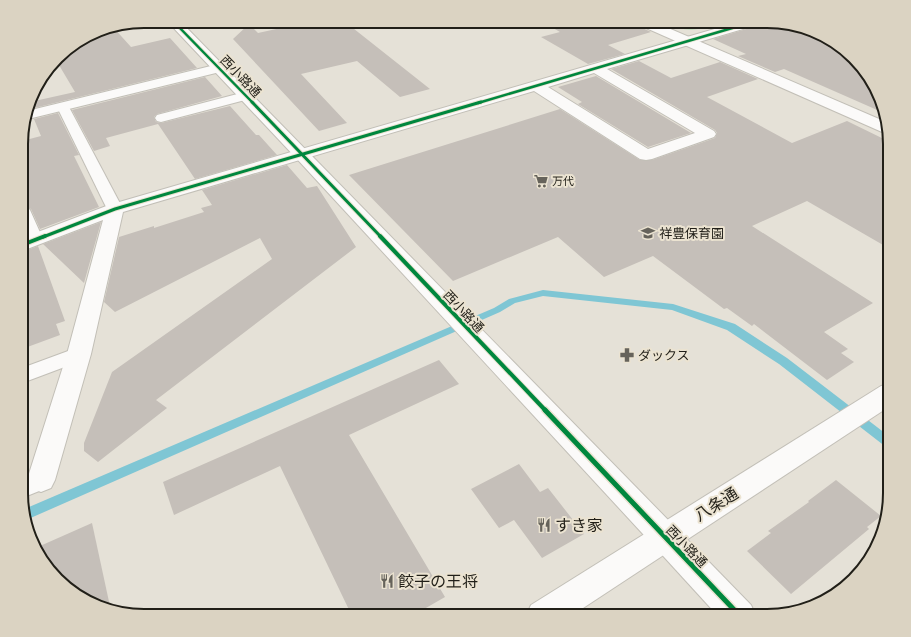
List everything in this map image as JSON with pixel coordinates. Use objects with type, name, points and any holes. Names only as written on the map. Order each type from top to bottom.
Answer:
[{"type":"street","name":"西小路通","points":[[180,28],[303,155],[733,609]]},
{"type":"street","points":[[657,28],[882,126]]},
{"type":"street","points":[[29,242],[115,209],[731,28]]},
{"type":"street","points":[[32,115],[219,68]]},
{"type":"street","points":[[536,86],[646,155],[708,134],[595,68]]},
{"type":"street","points":[[31,484],[79,354],[115,209]]},
{"type":"street","name":"八条通","points":[[553,609],[664,536],[883,398]]},
{"type":"lane","points":[[161,118],[245,96]]},
{"type":"lane","points":[[63,107],[115,209]]},
{"type":"lane","points":[[28,374],[79,354]]},
{"type":"green space","points":[[679,28],[704,28],[694,30]]},
{"type":"building","points":[[245,28],[253,28],[258,33],[281,28],[353,28],[430,89],[400,97],[357,61],[301,74],[347,123],[319,131],[233,39]]},
{"type":"building","points":[[553,28],[642,28],[651,32],[608,45],[625,54],[588,64],[541,37],[560,32]]},
{"type":"building","points":[[750,28],[774,28],[804,34],[818,40],[838,52],[859,73],[871,93],[878,110],[784,69],[775,72],[738,56],[746,54],[713,39]]},
{"type":"building","points":[[117,31],[131,47],[170,38],[197,68],[34,108],[37,100],[75,92],[59,66],[68,57],[86,44],[107,34]]},
{"type":"building","points":[[639,61],[671,78],[720,62],[758,79],[707,97],[792,143],[847,121],[883,139],[883,245],[807,201],[752,226],[873,303],[824,332],[848,349],[841,353],[854,362],[827,380],[754,324],[752,326],[727,308],[724,309],[653,256],[604,277],[558,237],[453,281],[349,175],[560,109],[640,160],[652,160],[715,138],[717,133],[715,130],[611,69]]},
{"type":"building","points":[[596,76],[691,133],[648,147],[578,104],[582,102],[558,87]]},
{"type":"building","points":[[205,77],[222,96],[157,114],[154,117],[156,122],[161,123],[230,106],[256,135],[259,135],[277,155],[195,179],[158,124],[106,138],[110,146],[94,151],[72,110]]},
{"type":"building","points":[[58,113],[79,155],[74,156],[99,207],[40,229],[31,209],[28,207],[28,139],[41,136],[34,119]]},
{"type":"building","points":[[287,165],[307,188],[317,186],[356,247],[156,400],[167,408],[98,462],[84,451],[84,443],[112,372],[272,259],[260,238],[115,312],[104,302],[119,237],[154,226],[154,228],[204,212],[201,208],[212,205],[202,190]]},
{"type":"building","points":[[101,222],[84,283],[43,244]]},
{"type":"building","points":[[38,246],[65,321],[56,324],[60,335],[28,347],[28,250]]},
{"type":"building","points":[[439,360],[459,384],[349,435],[445,597],[424,609],[349,609],[280,466],[174,515],[163,482]]},
{"type":"building","points":[[519,464],[540,492],[548,488],[584,534],[542,558],[514,520],[499,528],[471,489]]},
{"type":"building","points":[[836,480],[881,516],[867,527],[869,529],[791,594],[747,551],[771,533],[768,531],[809,502],[808,501]]},
{"type":"building","points":[[92,523],[109,604],[93,597],[73,585],[57,569],[41,546]]},
{"type":"waterway","points":[[30,513],[497,310],[512,301],[543,293],[673,307],[731,327],[783,361],[883,439]]},
{"type":"cycle path","points":[[180,28],[303,155],[733,609]]},
{"type":"cycle path","points":[[28,243],[115,209],[732,28]]},
{"type":"place","name":"万代","points":[[541,181]]},
{"type":"place","name":"祥豊保育園","points":[[648,233]]},
{"type":"place","name":"ダックス","points":[[627,355]]},
{"type":"place","name":"すき家","points":[[544,525]]},
{"type":"place","name":"餃子の王将","points":[[387,581]]}]
